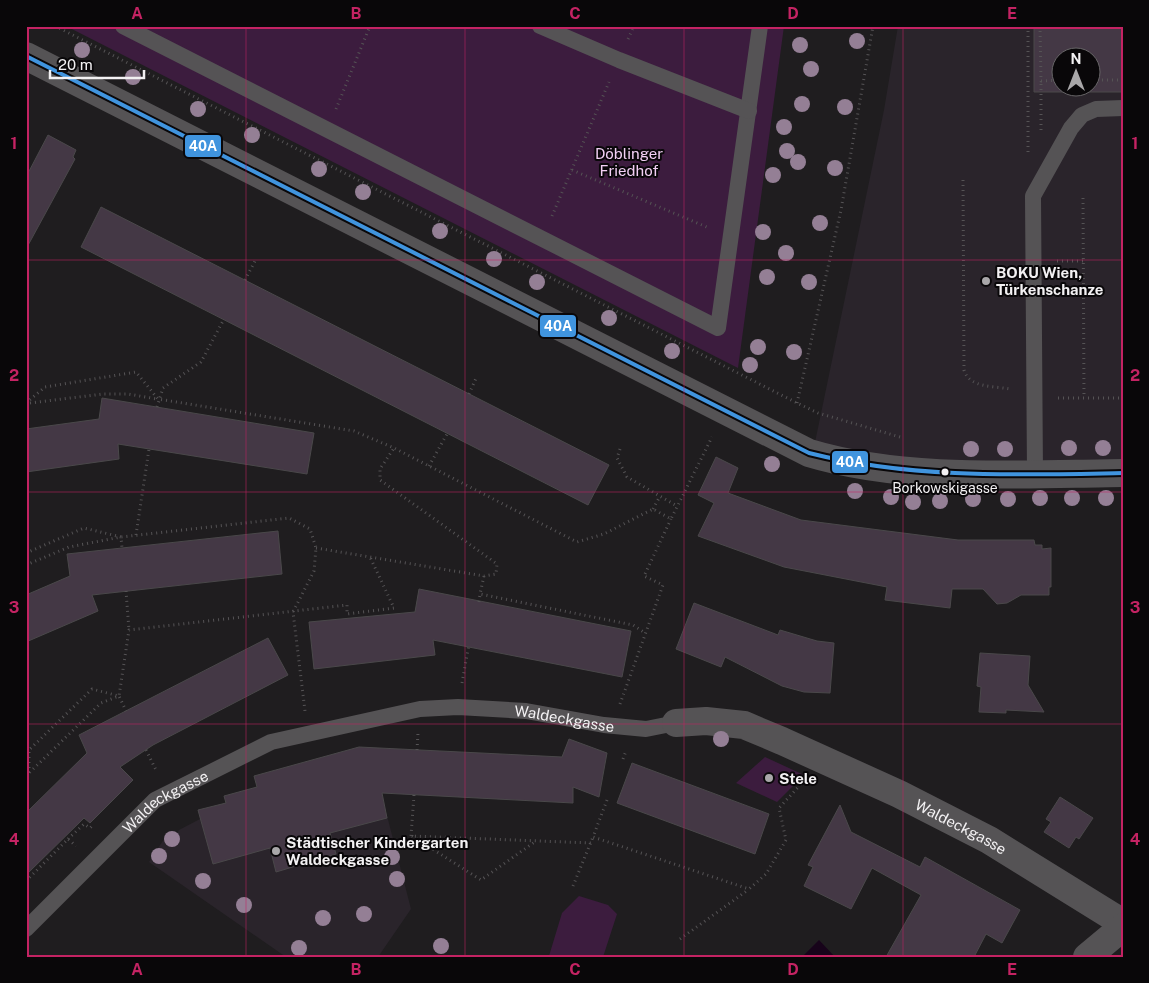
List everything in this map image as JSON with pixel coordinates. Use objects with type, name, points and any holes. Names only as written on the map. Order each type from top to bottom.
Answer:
[{"type":"street","points":[[26,56],[809,453],[832,460],[896,470],[1035,474],[1123,473]]},
{"type":"street","name":"Waldeckgasse","points":[[676,723],[706,721],[744,725],[900,794],[988,840],[1123,925]]},
{"type":"street","points":[[1087,957],[1123,925]]},
{"type":"lane","points":[[123,26],[718,328],[760,26]]},
{"type":"lane","points":[[540,26],[619,60],[749,111]]},
{"type":"lane","points":[[1035,474],[1036,395],[1033,196],[1071,128],[1082,116],[1096,109],[1123,108]]},
{"type":"lane","name":"Waldeckgasse","points":[[26,929],[155,800],[271,742],[420,709],[458,706],[526,711],[613,726],[646,729],[676,723]]},
{"type":"path","points":[[55,26],[797,404],[818,413],[900,437]]},
{"type":"path","points":[[328,130],[370,26]]},
{"type":"path","points":[[542,239],[634,26]]},
{"type":"path","points":[[797,404],[841,210],[873,26]]},
{"type":"path","points":[[1028,26],[1028,156]]},
{"type":"path","points":[[1040,26],[1040,128]]},
{"type":"path","points":[[1040,81],[1052,80]]},
{"type":"path","points":[[1102,80],[1123,80]]},
{"type":"path","points":[[572,170],[730,237]]},
{"type":"path","points":[[963,180],[965,374],[973,383],[1036,395],[1123,398]]},
{"type":"path","points":[[1083,198],[1084,398]]},
{"type":"path","points":[[245,280],[255,261]]},
{"type":"path","points":[[156,407],[163,388],[201,362],[224,319]]},
{"type":"path","points":[[27,403],[45,387],[136,372],[158,399]]},
{"type":"path","points":[[468,394],[477,376]]},
{"type":"path","points":[[27,403],[103,394],[128,394],[354,432],[394,448],[577,542],[604,534],[653,509],[659,498]]},
{"type":"path","points":[[429,466],[447,434]]},
{"type":"path","points":[[613,726],[663,585],[644,576],[676,506],[707,446]]},
{"type":"path","points":[[316,548],[484,576],[496,574],[497,564],[380,480],[380,469],[394,448]]},
{"type":"path","points":[[136,535],[149,449]]},
{"type":"path","points":[[620,449],[617,458],[627,477],[659,498],[676,506]]},
{"type":"path","points":[[653,509],[671,519]]},
{"type":"path","points":[[26,565],[69,547],[136,535],[289,518],[310,529],[316,548],[314,571],[293,612],[307,734]]},
{"type":"path","points":[[26,553],[84,528],[121,537]]},
{"type":"path","points":[[121,537],[122,548]]},
{"type":"path","points":[[130,630],[346,605],[347,614],[394,608],[370,556]]},
{"type":"path","points":[[479,602],[484,576]]},
{"type":"path","points":[[126,591],[130,630],[119,696],[126,711]]},
{"type":"path","points":[[480,594],[633,624],[645,633]]},
{"type":"path","points":[[458,706],[469,644]]},
{"type":"path","points":[[27,775],[29,750],[92,689],[119,696]]},
{"type":"path","points":[[27,775],[101,703],[119,696]]},
{"type":"path","points":[[150,775],[157,771]]},
{"type":"path","points":[[680,939],[749,889],[766,874],[786,840],[779,808],[805,780]]},
{"type":"path","points":[[411,836],[414,795]]},
{"type":"path","points":[[573,886],[607,800]]},
{"type":"path","points":[[26,881],[84,824],[90,828],[94,824]]},
{"type":"path","points":[[411,836],[481,880],[536,841]]},
{"type":"path","points":[[411,836],[591,843]]},
{"type":"path","points":[[593,837],[749,889]]},
{"type":"path","points":[[68,839],[93,862]]},
{"type":"shaded area","name":"BOKU Wien, Türkenschanze","points":[[898,26],[1123,26],[1123,472],[813,452],[884,110]]},
{"type":"shaded area","name":"Städtischer Kindergarten Waldeckgasse","points":[[374,765],[411,909],[378,957],[286,957],[149,862],[166,836],[172,839],[179,830],[200,819],[198,810]]},
{"type":"shaded area","points":[[819,940],[835,957],[806,957],[804,955]]},
{"type":"green space","name":"Döblinger Friedhof","points":[[66,26],[784,26],[738,368]]},
{"type":"green space","points":[[765,757],[804,775],[777,802],[736,783]]},
{"type":"green space","points":[[579,896],[608,905],[617,914],[603,957],[549,956],[562,913]]},
{"type":"building","points":[[1034,26],[1123,26],[1123,92],[1102,92],[1102,48],[1052,48],[1052,92],[1034,92]]},
{"type":"building","points":[[48,135],[76,150],[73,157],[75,159],[26,249],[26,177]]},
{"type":"building","points":[[101,207],[609,465],[588,505],[81,247]]},
{"type":"building","points":[[102,398],[314,433],[307,474],[118,444],[119,459],[26,472],[26,429],[99,419]]},
{"type":"building","points":[[716,457],[738,468],[728,493],[801,520],[958,540],[1034,540],[1035,545],[1042,545],[1042,549],[1051,548],[1051,587],[1049,587],[1049,595],[1021,595],[1007,603],[997,604],[983,589],[952,589],[950,608],[885,600],[887,587],[784,567],[698,536],[714,503],[698,495]]},
{"type":"building","points":[[278,531],[282,574],[92,595],[98,611],[26,642],[26,595],[70,576],[67,554]]},
{"type":"building","points":[[419,589],[631,631],[622,677],[433,640],[435,655],[314,669],[309,622],[415,612]]},
{"type":"building","points":[[694,603],[778,635],[780,630],[817,641],[834,643],[830,693],[804,692],[782,686],[725,657],[721,667],[676,649]]},
{"type":"building","points":[[268,638],[288,675],[153,745],[120,767],[133,780],[90,823],[84,818],[26,875],[26,813],[87,753],[79,735]]},
{"type":"building","points":[[980,653],[1030,656],[1028,685],[1044,712],[1006,710],[1006,713],[979,712],[981,687],[977,686]]},
{"type":"building","points":[[569,739],[607,753],[599,797],[573,787],[573,803],[382,793],[387,818],[330,833],[336,854],[276,872],[270,848],[213,864],[198,810],[226,803],[224,796],[257,787],[254,776],[359,747],[562,757]]},
{"type":"building","points":[[632,763],[769,814],[755,854],[617,803]]},
{"type":"building","points":[[1060,797],[1093,818],[1079,839],[1076,837],[1069,848],[1044,832],[1051,822],[1046,819]]},
{"type":"building","points":[[840,805],[851,832],[920,867],[925,857],[1020,910],[1002,943],[986,934],[974,957],[886,957],[921,895],[872,868],[851,909],[804,886],[813,867],[808,865]]},
{"type":"transit line","name":"40A","points":[[26,56],[809,453],[887,467],[965,474],[1123,473]]},
{"type":"place","name":"BOKU Wien, Türkenschanze","points":[[986,281]]},
{"type":"place","name":"Borkowskigasse","points":[[945,472]]},
{"type":"place","name":"Stele","points":[[769,778]]},
{"type":"place","name":"Städtischer Kindergarten Waldeckgasse","points":[[276,851]]}]
